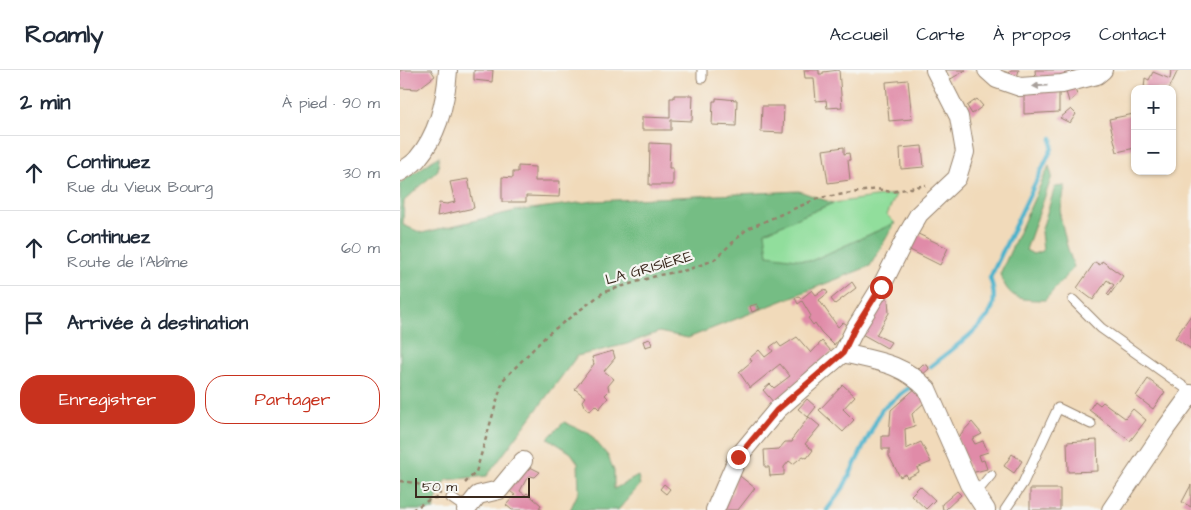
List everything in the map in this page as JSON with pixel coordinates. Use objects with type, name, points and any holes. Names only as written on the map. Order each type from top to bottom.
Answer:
[{"type":"street","points":[[400,172],[417,159],[432,138],[446,96],[448,70]]},
{"type":"street","points":[[715,510],[738,457],[777,410],[843,353],[854,330],[881,287],[919,214],[957,178],[965,152],[959,117],[935,70]]},
{"type":"street","points":[[987,70],[997,79],[1020,88],[1062,84],[1097,75],[1103,70]]},
{"type":"street","points":[[843,353],[895,366],[916,378],[927,390],[975,494],[986,510]]},
{"type":"street","points":[[1112,510],[1191,393]]},
{"type":"street","points":[[466,510],[478,495],[499,490],[523,461]]},
{"type":"lane","points":[[1073,300],[1101,328],[1191,393]]},
{"type":"lane","points":[[1005,510],[1023,483],[1058,408],[1091,424]]},
{"type":"lane","points":[[975,494],[991,475]]},
{"type":"lane","points":[[452,498],[466,510]]},
{"type":"path","name":"LA GRISIÈRE","points":[[452,498],[476,472],[503,380],[548,334],[604,292],[659,275],[687,270],[714,260],[747,229],[819,198],[877,189],[891,192],[929,184]]},
{"type":"path","points":[[400,481],[415,484],[452,498]]},
{"type":"path","points":[[412,510],[432,498],[452,498]]},
{"type":"green space","points":[[439,156],[438,170],[404,201],[403,225],[422,233],[515,211],[594,201],[799,191],[833,203],[765,232],[768,255],[811,261],[895,223],[870,266],[688,338],[659,332],[627,344],[577,356],[487,476],[447,480],[441,486],[435,510],[400,510],[400,183]]},
{"type":"green space","points":[[1049,166],[1052,176],[1026,250],[1033,254],[1043,251],[1041,232],[1055,187],[1065,186],[1060,215],[1074,267],[1045,300],[1022,299],[1016,297],[1007,289],[1000,274]]},
{"type":"green space","points":[[896,194],[887,215],[895,223],[811,261],[768,256],[764,232],[833,203]]},
{"type":"green space","points":[[564,422],[590,434],[608,456],[614,471],[614,489],[638,476],[640,485],[618,510],[570,510],[579,491],[578,463],[571,453],[548,438]]},
{"type":"building","points":[[400,70],[431,70],[435,76],[418,89],[400,88]]},
{"type":"building","points":[[474,70],[493,70],[492,82],[474,80]]},
{"type":"building","points":[[804,70],[819,70],[819,74],[823,74],[823,72],[839,70],[842,107],[827,108],[826,100],[816,101],[814,78],[805,78]]},
{"type":"building","points":[[945,70],[966,70],[949,80]]},
{"type":"building","points":[[1011,70],[1019,70],[1017,77],[1009,73]]},
{"type":"building","points":[[1035,70],[1091,70],[1036,81]]},
{"type":"building","points":[[1171,70],[1178,70],[1171,85],[1144,85],[1145,78],[1149,80],[1153,72],[1170,79]]},
{"type":"building","points":[[908,80],[912,119],[889,121],[886,82]]},
{"type":"building","points":[[1074,86],[1077,95],[1069,102],[1065,88]]},
{"type":"building","points":[[1059,89],[1059,112],[1024,114],[1024,92]]},
{"type":"building","points":[[674,95],[693,95],[692,121],[671,120],[671,130],[642,130],[642,117],[670,118],[670,98],[674,98]]},
{"type":"building","points":[[716,98],[737,100],[736,126],[712,125],[713,101],[716,101]]},
{"type":"building","points":[[977,99],[983,106],[972,114],[967,106]]},
{"type":"building","points":[[762,106],[784,106],[783,133],[761,132]]},
{"type":"building","points":[[1071,109],[1076,114],[1070,123],[1060,118]]},
{"type":"building","points":[[1131,115],[1131,149],[1117,152],[1109,119]]},
{"type":"building","points":[[650,143],[670,144],[669,168],[673,168],[673,185],[649,185]]},
{"type":"building","points":[[922,146],[924,167],[901,169],[900,148]]},
{"type":"building","points":[[844,147],[844,154],[849,153],[850,180],[828,183],[823,150]]},
{"type":"building","points":[[518,166],[535,167],[535,181],[560,181],[559,197],[526,196],[526,202],[502,202],[502,177],[513,178],[513,172],[518,172]]},
{"type":"building","points":[[468,179],[474,208],[437,216],[439,203],[455,202],[450,182]]},
{"type":"building","points":[[916,233],[948,248],[940,265],[906,248]]},
{"type":"building","points":[[1102,261],[1123,276],[1109,296],[1107,294],[1114,285],[1107,280],[1093,300],[1077,288],[1095,262],[1100,265]]},
{"type":"building","points":[[852,282],[856,288],[835,304],[831,299]]},
{"type":"building","points":[[825,289],[828,293],[819,300],[838,327],[843,322],[849,326],[834,345],[815,323],[813,325],[808,318],[811,316],[802,301],[798,304],[795,298],[799,296],[801,299],[812,290],[816,295]]},
{"type":"building","points":[[882,295],[888,299],[889,313],[876,335],[891,342],[887,348],[860,333]]},
{"type":"building","points":[[757,304],[760,309],[752,312],[750,306]]},
{"type":"building","points":[[1191,315],[1191,349],[1175,338]]},
{"type":"building","points":[[797,337],[811,353],[822,341],[832,352],[774,403],[763,390],[770,384],[774,388],[790,376],[780,364],[750,388],[739,372],[752,361],[750,358],[759,350],[765,357],[773,351],[770,347],[777,342],[781,347]]},
{"type":"building","points":[[650,339],[652,345],[645,347],[643,341]]},
{"type":"building","points":[[613,351],[615,358],[604,371],[614,379],[608,386],[609,391],[605,395],[608,398],[599,409],[595,405],[590,411],[584,406],[582,401],[585,397],[575,389],[594,364],[592,357]]},
{"type":"building","points":[[923,364],[928,366],[929,369],[921,376],[916,371]]},
{"type":"building","points":[[1148,379],[1165,392],[1153,409],[1136,396]]},
{"type":"building","points":[[843,385],[855,396],[843,409],[854,420],[843,432],[819,410]]},
{"type":"building","points":[[917,387],[926,401],[912,414],[915,426],[905,429],[906,449],[921,442],[931,462],[917,468],[919,472],[907,478],[906,474],[900,477],[889,456],[889,449],[882,449],[882,436],[889,436],[891,410]]},
{"type":"building","points":[[807,399],[816,407],[808,417],[798,409]]},
{"type":"building","points":[[1095,401],[1100,405],[1103,402],[1125,418],[1133,409],[1146,420],[1130,441],[1089,410]]},
{"type":"building","points":[[809,417],[820,426],[805,444],[813,450],[807,458],[803,456],[793,464],[789,461],[784,467],[784,475],[770,476],[769,467],[765,467],[764,450],[779,449],[785,442],[792,442],[792,439]]},
{"type":"building","points":[[972,422],[982,434],[972,439],[975,444],[983,441],[988,452],[979,455],[981,461],[984,460],[987,469],[971,473],[957,438]]},
{"type":"building","points":[[1097,440],[1098,471],[1068,472],[1067,442]]},
{"type":"building","points":[[1012,454],[1022,461],[1014,473],[1004,466]]},
{"type":"building","points":[[528,462],[531,464],[530,467],[540,472],[535,477],[530,476],[527,478],[520,491],[525,495],[527,493],[541,505],[539,508],[542,510],[512,510],[506,505],[515,495],[507,489]]},
{"type":"building","points":[[736,473],[755,488],[738,510],[722,510],[733,491]]},
{"type":"building","points":[[664,484],[670,489],[666,494],[660,489]]},
{"type":"building","points":[[1191,485],[1191,507],[1182,502]]},
{"type":"building","points":[[920,486],[935,500],[926,509],[911,495]]},
{"type":"building","points":[[1030,489],[1060,489],[1060,510],[1030,510]]},
{"type":"building","points":[[957,491],[961,495],[943,510],[942,504]]},
{"type":"waterway","points":[[931,366],[971,334],[990,313],[994,295],[990,278],[1052,148],[1052,138]]},
{"type":"waterway","points":[[827,510],[843,488],[882,409],[914,384]]},
{"type":"route","points":[[738,457],[777,410],[821,374],[843,353],[854,330],[881,287]]}]
